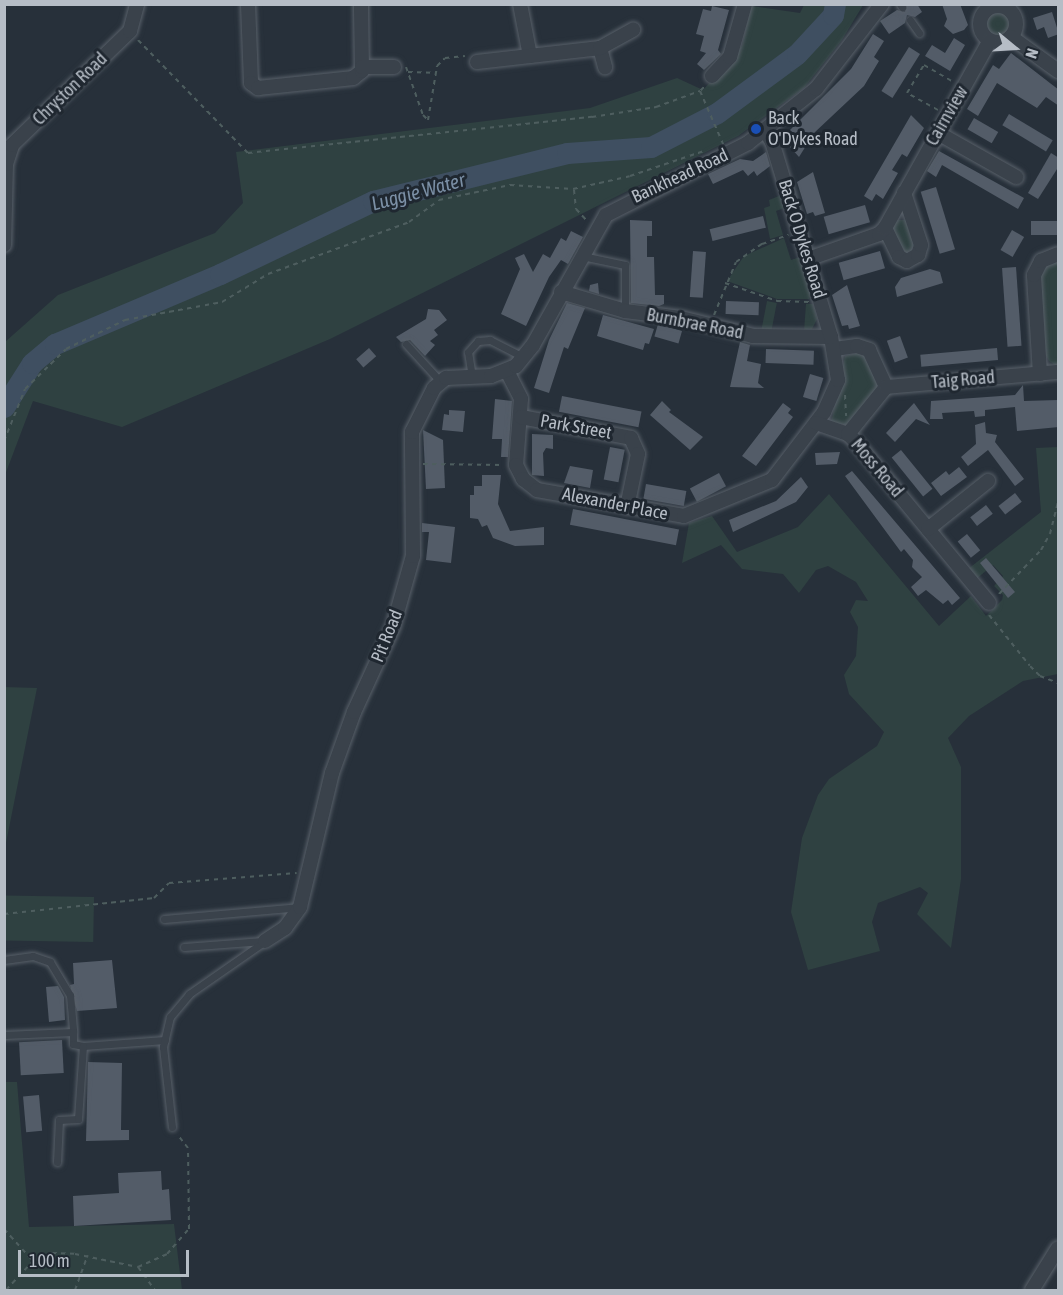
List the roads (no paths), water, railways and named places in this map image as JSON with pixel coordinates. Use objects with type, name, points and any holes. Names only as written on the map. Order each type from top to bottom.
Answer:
[{"type":"street","name":"Chryston Road","points":[[4,245],[6,164],[12,145],[130,32],[137,4]]},
{"type":"street","points":[[248,4],[251,83],[258,88],[353,78],[362,67],[361,4]]},
{"type":"street","points":[[520,4],[530,56]]},
{"type":"street","points":[[712,76],[730,57],[745,4]]},
{"type":"street","name":"Bankhead Road","points":[[507,371],[525,358],[601,222],[614,208],[728,154],[765,130],[831,73],[882,4]]},
{"type":"street","points":[[993,5],[1015,8],[1016,27],[1011,37],[1001,41],[990,40],[981,31],[981,19],[993,5]]},
{"type":"street","points":[[477,62],[600,48],[633,30]]},
{"type":"street","points":[[1011,37],[1059,70]]},
{"type":"street","name":"Cairnview","points":[[885,228],[990,40]]},
{"type":"street","points":[[600,48],[605,67]]},
{"type":"street","points":[[362,67],[394,67]]},
{"type":"street","name":"Back O Dykes Road","points":[[765,130],[800,231],[833,343]]},
{"type":"street","points":[[938,134],[1016,177]]},
{"type":"street","points":[[808,259],[879,234],[885,228],[899,257],[907,261],[918,255],[921,245],[904,193]]},
{"type":"street","points":[[1040,374],[1034,275],[1041,261],[1059,254]]},
{"type":"street","name":"Burnbrae Road","points":[[561,292],[626,311],[767,338],[833,343]]},
{"type":"street","points":[[833,343],[869,350],[886,387],[851,429]]},
{"type":"street","name":"Alexander Place","points":[[521,417],[516,465],[523,479],[537,490],[627,507],[690,515],[763,487],[816,423],[838,380],[833,343]]},
{"type":"street","points":[[440,381],[507,371],[519,392],[521,417]]},
{"type":"street","name":"Taig Road","points":[[886,387],[1059,372]]},
{"type":"street","name":"Pit Road","points":[[265,941],[285,928],[300,907],[332,773],[354,712],[393,627],[413,556],[412,432],[427,398],[440,381]]},
{"type":"street","name":"Park Street","points":[[521,417],[631,438],[638,454],[627,507]]},
{"type":"street","name":"Moss Road","points":[[816,423],[851,429],[928,529],[989,603]]},
{"type":"street","points":[[928,529],[988,481]]},
{"type":"street","points":[[1032,1290],[1059,1248]]},
{"type":"lane","points":[[910,20],[919,33]]},
{"type":"lane","points":[[582,256],[624,265],[626,311]]},
{"type":"lane","points":[[472,377],[468,352],[478,341],[490,340],[525,358]]},
{"type":"lane","points":[[406,344],[440,381]]},
{"type":"lane","points":[[164,920],[300,907]]},
{"type":"lane","points":[[184,947],[265,941]]},
{"type":"lane","points":[[172,1127],[165,1040],[170,1017],[189,994],[265,941]]},
{"type":"lane","points":[[4,960],[33,957],[50,962],[70,995],[74,1044],[83,1046],[165,1040]]},
{"type":"lane","points":[[4,1035],[73,1032]]},
{"type":"lane","points":[[57,1162],[59,1120],[78,1119],[83,1046]]},
{"type":"waterway","name":"Luggie Water","points":[[4,407],[32,363],[55,344],[220,274],[373,201],[567,153],[651,147],[717,113],[797,54],[833,15],[835,4]]},
{"type":"place","name":"Back O'Dykes Road","points":[[756,129]]}]
